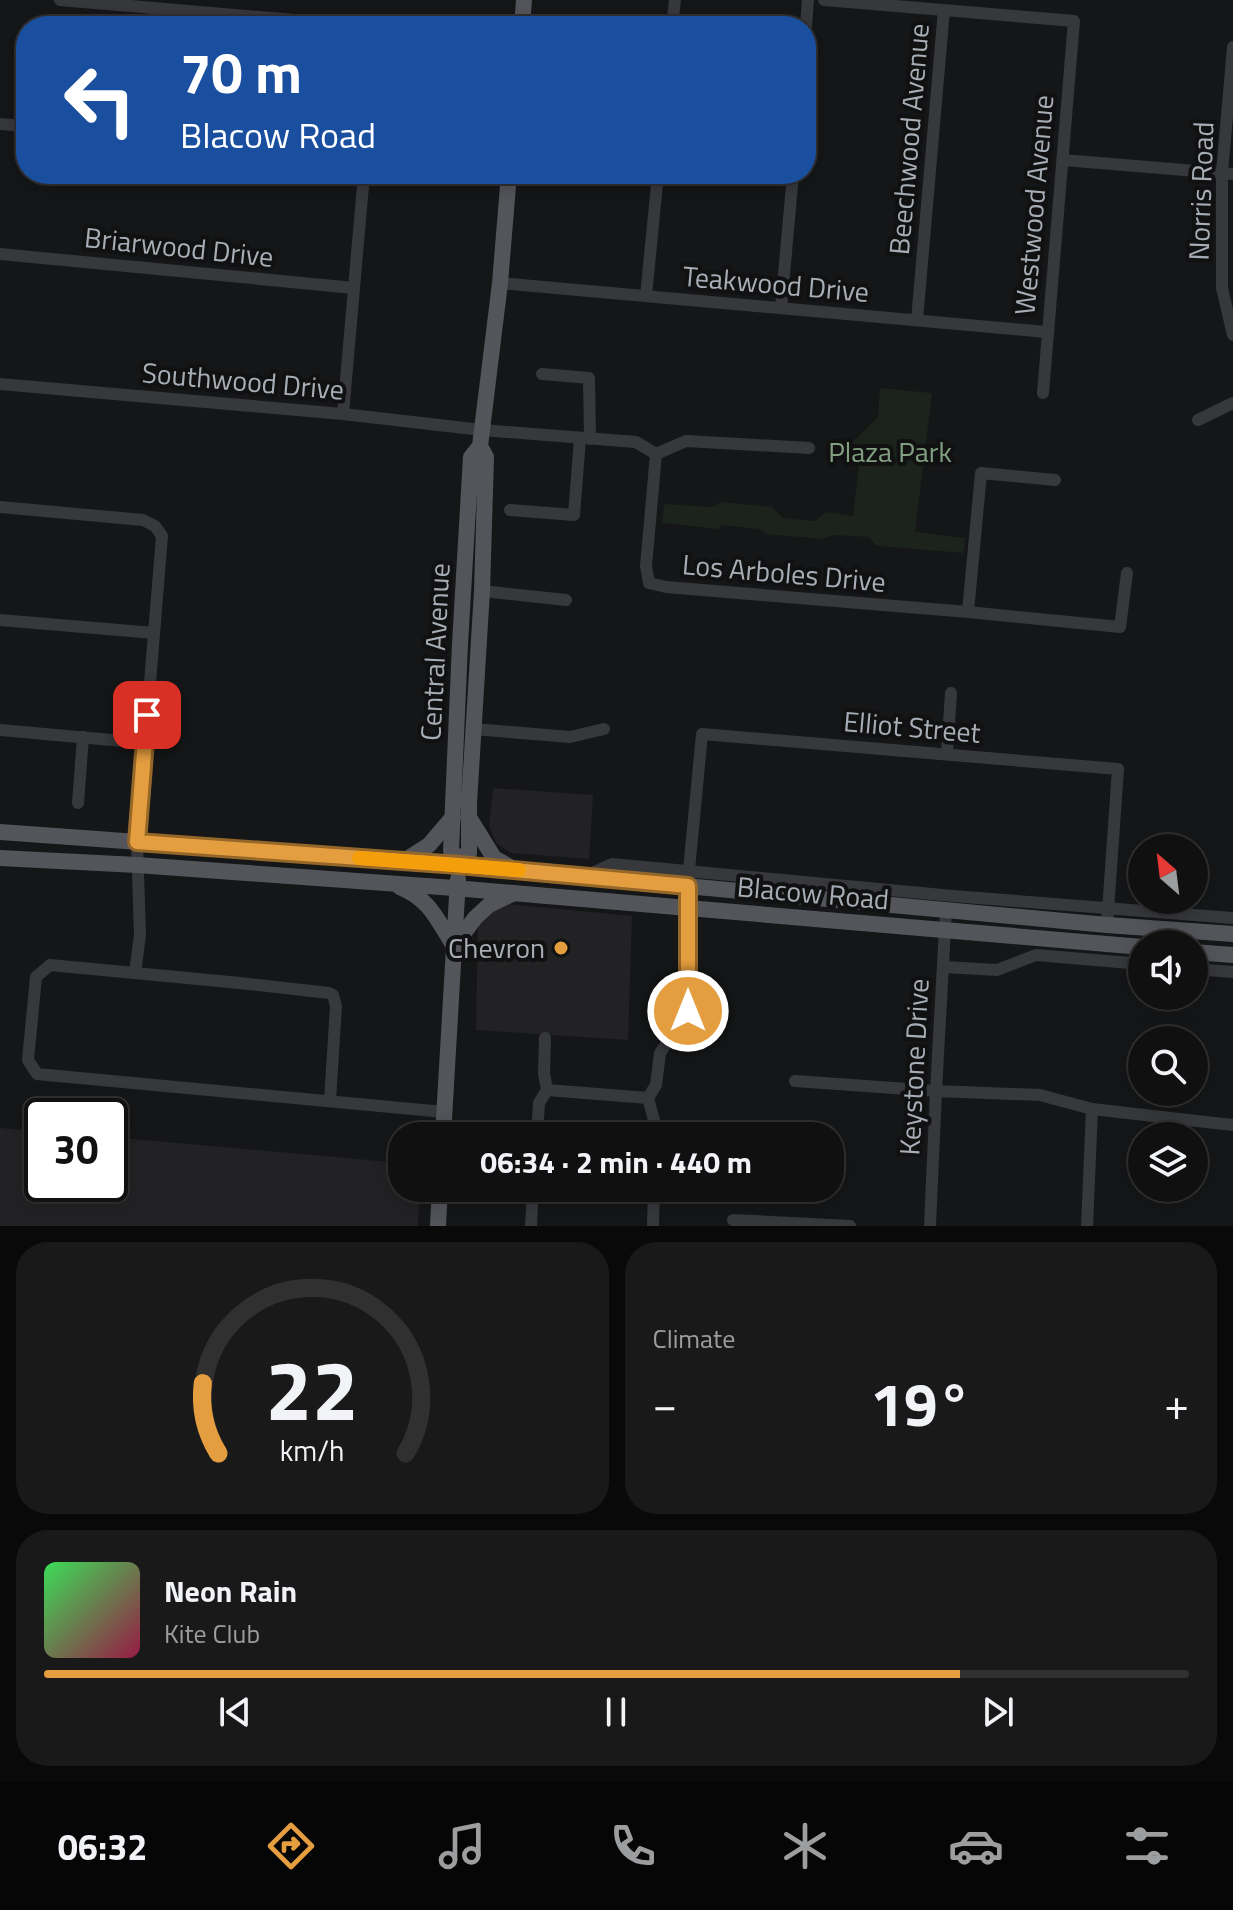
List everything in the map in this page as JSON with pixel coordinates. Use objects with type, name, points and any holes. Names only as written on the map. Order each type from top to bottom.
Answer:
[{"type":"main road","name":"Central Avenue","points":[[444,1122],[459,862],[469,853],[461,817],[460,644],[471,457],[481,438],[500,283],[508,184]]},
{"type":"main road","name":"Central Avenue","points":[[461,817],[473,729],[482,591],[486,457],[481,438]]},
{"type":"main road","points":[[403,861],[429,845],[461,817],[494,858],[515,870]]},
{"type":"main road","name":"Blacow Road","points":[[0,832],[403,861],[459,862],[586,876],[689,878],[946,910],[1107,917],[1233,934]]},
{"type":"main road","name":"Blacow Road","points":[[0,858],[457,888],[1128,946]]},
{"type":"main road","points":[[392,883],[411,891],[428,904],[454,946],[489,905],[514,893]]},
{"type":"main road","points":[[1208,953],[1233,955]]},
{"type":"main road","points":[[438,1226],[439,1202]]},
{"type":"street","points":[[60,0],[248,16]]},
{"type":"street","points":[[824,0],[944,10]]},
{"type":"street","name":"Westwood Avenue","points":[[944,10],[1074,21],[1043,393]]},
{"type":"street","name":"Beechwood Avenue","points":[[917,320],[944,10]]},
{"type":"street","name":"Norris Road","points":[[1233,47],[1222,288],[1233,335]]},
{"type":"street","points":[[1063,160],[1228,173]]},
{"type":"street","points":[[343,414],[363,184]]},
{"type":"street","points":[[646,296],[657,184]]},
{"type":"street","points":[[781,308],[792,184]]},
{"type":"street","name":"Briarwood Drive","points":[[0,254],[354,288]]},
{"type":"street","name":"Teakwood Drive","points":[[500,283],[1046,332]]},
{"type":"street","points":[[510,510],[574,515],[585,439],[589,378],[542,374]]},
{"type":"street","name":"Southwood Drive","points":[[0,384],[343,414],[481,438]]},
{"type":"street","points":[[1198,420],[1233,403]]},
{"type":"street","points":[[481,438],[636,442],[656,454],[686,441],[809,448]]},
{"type":"street","name":"Los Arboles Drive","points":[[656,454],[646,566],[649,583],[666,587],[1120,627],[1127,573]]},
{"type":"street","points":[[968,612],[981,473],[1055,480]]},
{"type":"street","points":[[0,507],[143,520],[155,526],[162,536],[137,842],[140,935],[135,973]]},
{"type":"street","points":[[482,591],[566,600]]},
{"type":"street","points":[[0,620],[154,633]]},
{"type":"street","points":[[947,754],[951,693]]},
{"type":"street","points":[[473,729],[570,737],[604,729]]},
{"type":"street","points":[[0,730],[145,743]]},
{"type":"street","name":"Elliot Street","points":[[689,878],[702,734],[1118,769],[1107,917]]},
{"type":"street","points":[[78,803],[83,737]]},
{"type":"street","points":[[654,1122],[648,1098],[656,1085],[660,1053],[688,1011],[689,878]]},
{"type":"street","name":"Blacow Road","points":[[689,878],[1107,917],[1233,918]]},
{"type":"street","name":"Keystone Drive","points":[[930,1226],[946,910]]},
{"type":"street","points":[[943,967],[997,970],[1036,955],[1128,963]]},
{"type":"street","points":[[330,1100],[336,1006],[333,995],[300,989],[50,965],[36,977],[28,1060],[37,1074],[444,1112]]},
{"type":"street","points":[[1208,970],[1233,972]]},
{"type":"street","points":[[538,1122],[539,1103],[547,1090],[545,1038]]},
{"type":"street","points":[[795,1081],[1040,1095],[1092,1109],[1233,1125]]},
{"type":"street","points":[[547,1090],[648,1098]]},
{"type":"street","points":[[1087,1226],[1092,1109]]},
{"type":"street","points":[[531,1226],[532,1202]]},
{"type":"street","points":[[653,1226],[654,1202]]},
{"type":"street","points":[[733,1220],[850,1226]]},
{"type":"shaded area","points":[[493,788],[593,795],[589,859],[511,853],[496,843],[489,826]]},
{"type":"shaded area","points":[[508,904],[632,916],[628,1040],[476,1030],[478,923],[490,910]]},
{"type":"shaded area","points":[[0,1128],[24,1130],[24,1202],[128,1202],[128,1139],[388,1162],[388,1202],[419,1202],[418,1226],[0,1226]]},
{"type":"green space","name":"Plaza Park","points":[[880,388],[932,393],[915,532],[965,538],[964,553],[877,546],[868,537],[832,535],[823,539],[766,534],[759,529],[722,525],[718,529],[662,523],[664,504],[713,507],[721,502],[772,507],[783,518],[815,521],[826,512],[853,516],[859,465],[833,455],[833,446],[855,440],[878,417]]},
{"type":"slow traffic","points":[[359,858],[519,870]]},
{"type":"place","name":"Chevron","points":[[561,948]]},
{"type":"route","points":[[147,715],[137,842],[459,865],[688,886],[688,1011]]}]
